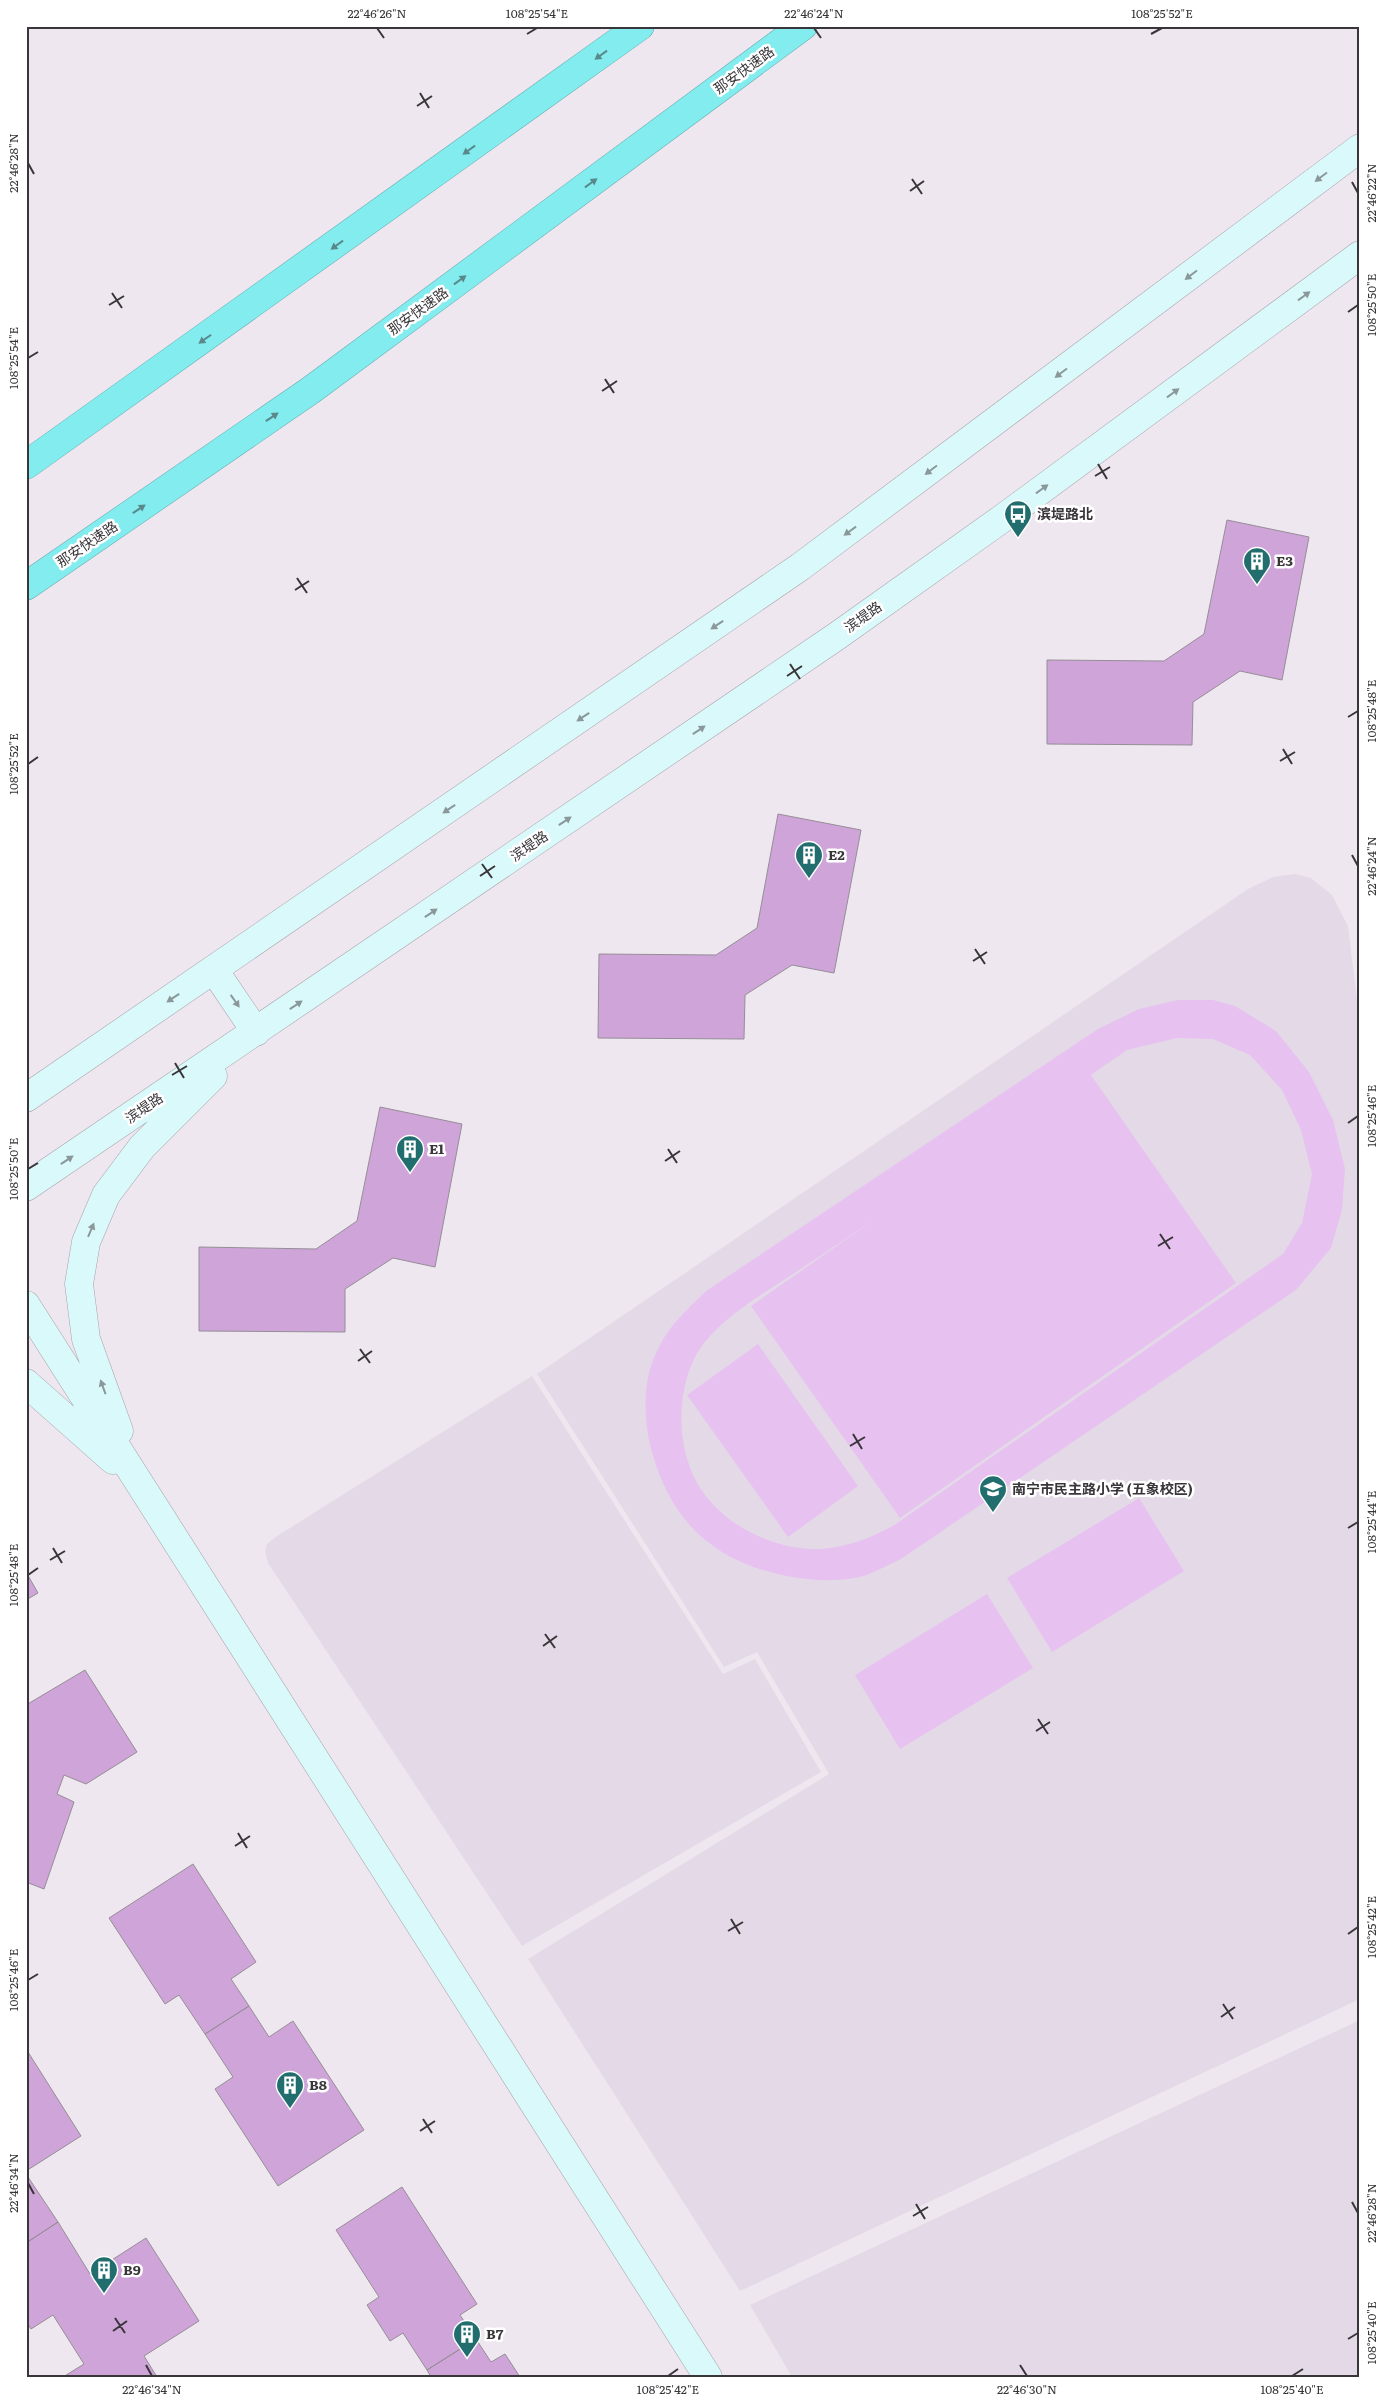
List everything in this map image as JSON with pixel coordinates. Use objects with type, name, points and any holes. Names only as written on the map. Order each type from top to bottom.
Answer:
[{"type":"highway","points":[[26,466],[640,26]]},
{"type":"highway","name":"那安快速路","points":[[26,586],[311,390],[803,26]]},
{"type":"street","points":[[26,1098],[800,567],[1360,148]]},
{"type":"street","name":"滨堤路","points":[[26,1187],[837,636],[1003,518],[1360,255]]},
{"type":"street","points":[[138,1482],[86,1339],[79,1284],[86,1242],[106,1195],[142,1147],[256,1032],[214,970]]},
{"type":"street","points":[[26,1306],[708,2377]]},
{"type":"street","points":[[26,1383],[138,1482]]},
{"type":"shaded area","name":"南宁市民主路小学 (五象校区)","points":[[1295,874],[1311,878],[1332,895],[1348,926],[1360,1025],[1360,1999],[740,2291],[528,1959],[829,1774],[757,1652],[724,1667],[537,1374],[1248,889],[1273,877]]},
{"type":"shaded area","points":[[1178,1000],[1213,1000],[1235,1006],[1276,1031],[1309,1072],[1333,1120],[1345,1169],[1342,1210],[1331,1248],[1296,1290],[901,1559],[876,1571],[867,1575],[839,1580],[792,1577],[766,1571],[742,1562],[720,1551],[702,1537],[686,1520],[672,1500],[661,1478],[652,1452],[647,1427],[646,1400],[649,1373],[662,1340],[673,1325],[706,1291],[1098,1029],[1139,1009]],"holes":[[[1177,1038],[1213,1039],[1250,1055],[1282,1090],[1301,1130],[1312,1174],[1302,1223],[1283,1254],[893,1526],[876,1534],[850,1544],[831,1548],[805,1549],[788,1546],[755,1535],[713,1505],[694,1478],[684,1445],[682,1409],[688,1375],[694,1359],[713,1333],[738,1311],[878,1217],[751,1306],[900,1518],[1236,1283],[1091,1075],[1127,1050]]]},
{"type":"shaded area","points":[[758,1344],[858,1486],[788,1537],[687,1395]]},
{"type":"shaded area","points":[[532,1376],[723,1674],[755,1659],[821,1772],[522,1946],[268,1563],[265,1551],[267,1544],[277,1536]]},
{"type":"shaded area","points":[[1139,1498],[1184,1571],[1052,1652],[1007,1578]]},
{"type":"shaded area","points":[[987,1594],[1033,1668],[900,1749],[855,1675]]},
{"type":"shaded area","points":[[1360,2020],[1360,2377],[792,2377],[750,2305]]},
{"type":"building","name":"E3","points":[[1227,520],[1309,537],[1282,680],[1240,671],[1193,702],[1192,745],[1047,744],[1047,660],[1164,661],[1204,634]]},
{"type":"building","name":"E2","points":[[778,814],[861,830],[834,973],[792,965],[745,995],[744,1039],[598,1038],[599,954],[716,955],[757,928]]},
{"type":"building","name":"E1","points":[[380,1107],[462,1124],[435,1267],[393,1258],[345,1289],[345,1332],[199,1331],[199,1247],[316,1249],[357,1221]]},
{"type":"building","points":[[26,1572],[38,1593],[26,1600]]},
{"type":"building","points":[[85,1670],[137,1752],[86,1784],[64,1775],[57,1794],[74,1802],[44,1889],[26,1882],[26,1705]]},
{"type":"building","points":[[193,1864],[256,1962],[231,1979],[249,2006],[205,2034],[179,1995],[165,2004],[109,1918]]},
{"type":"building","name":"B8","points":[[249,2006],[269,2037],[293,2021],[364,2130],[278,2186],[215,2089],[233,2077],[205,2034]]},
{"type":"building","points":[[28,2052],[81,2136],[26,2171],[26,2053]]},
{"type":"building","points":[[26,2174],[58,2222],[26,2243]]},
{"type":"building","points":[[402,2187],[477,2304],[460,2315],[476,2339],[427,2370],[403,2333],[390,2341],[367,2305],[379,2297],[336,2230]]},
{"type":"building","name":"B9","points":[[58,2222],[90,2274],[146,2238],[199,2321],[144,2356],[157,2377],[63,2377],[84,2364],[53,2315],[31,2329],[26,2321],[26,2243]]},
{"type":"building","name":"B7","points":[[476,2339],[491,2362],[505,2354],[520,2377],[431,2377],[427,2370]]},
{"type":"place","name":"滨堤路北","points":[[1018,538]]},
{"type":"place","name":"E3","points":[[1257,585]]},
{"type":"place","name":"E2","points":[[809,879]]},
{"type":"place","name":"E1","points":[[410,1173]]},
{"type":"place","name":"南宁市民主路小学 (五象校区)","points":[[993,1513]]},
{"type":"place","name":"B8","points":[[290,2109]]},
{"type":"place","name":"B9","points":[[104,2294]]},
{"type":"place","name":"B7","points":[[467,2358]]}]
